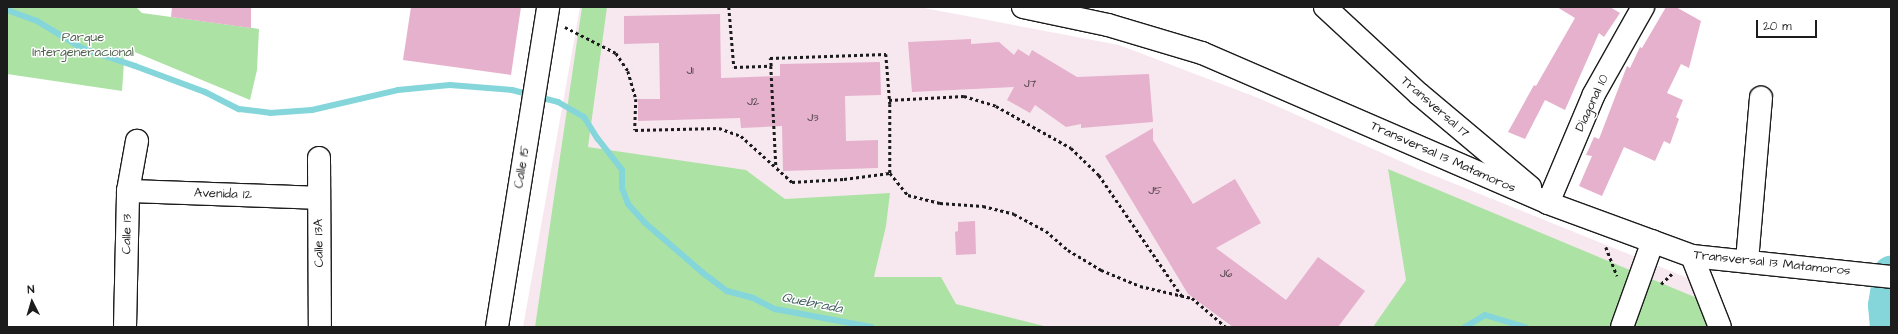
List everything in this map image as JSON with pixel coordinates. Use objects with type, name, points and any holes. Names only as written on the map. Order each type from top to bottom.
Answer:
[{"type":"street","name":"Transversal 13 Matamoros","points":[[1023,7],[1108,25],[1202,53],[1548,203],[1692,256],[1881,276]]},
{"type":"street","name":"Transversal 17","points":[[1325,7],[1419,94],[1548,203]]},
{"type":"street","name":"Diagonal 10","points":[[1548,203],[1594,94],[1643,7]]},
{"type":"street","name":"Calle 15","points":[[497,327],[547,12]]},
{"type":"street","points":[[1747,261],[1761,98]]},
{"type":"street","name":"Calle 13","points":[[126,327],[128,191],[137,141]]},
{"type":"street","name":"Calle 13A","points":[[319,158],[318,198],[320,327]]},
{"type":"street","name":"Avenida 12","points":[[128,191],[318,198]]},
{"type":"street","points":[[1622,327],[1653,241]]},
{"type":"street","points":[[1692,256],[1720,327]]},
{"type":"path","points":[[730,7],[734,66],[771,66]]},
{"type":"path","points":[[547,12],[616,52],[628,71],[636,99],[635,130],[719,128],[742,136],[792,182],[844,179],[890,173]]},
{"type":"path","points":[[776,166],[770,58],[886,54],[889,100],[890,173],[908,195],[940,203],[983,206],[1014,214],[1046,231],[1068,250],[1101,270],[1140,286],[1192,298],[1226,327]]},
{"type":"path","points":[[889,100],[964,96],[996,106],[1072,148],[1099,175],[1182,296]]},
{"type":"path","points":[[1595,220],[1618,278]]},
{"type":"path","points":[[1660,284],[1692,256]]},
{"type":"shaded area","points":[[580,7],[919,7],[1119,45],[1261,99],[1418,169],[1703,284],[1720,327],[523,327]]},
{"type":"green space","name":"Parque Intergeneracional","points":[[7,7],[136,7],[142,13],[259,29],[257,70],[250,100],[125,48],[122,91],[7,74]]},
{"type":"green space","points":[[582,7],[607,7],[588,147],[746,170],[785,199],[890,193],[886,226],[874,277],[941,277],[956,304],[1048,327],[535,327]]},
{"type":"green space","points":[[1388,169],[1697,298],[1708,327],[1373,327],[1406,280]]},
{"type":"building","points":[[172,7],[251,7],[251,28],[171,17]]},
{"type":"building","points":[[411,7],[521,7],[511,75],[403,60]]},
{"type":"building","points":[[1557,7],[1610,7],[1620,13],[1604,37],[1599,33],[1565,110],[1545,100],[1525,139],[1508,132],[1534,85],[1536,86],[1575,18]]},
{"type":"building","points":[[1666,7],[1676,7],[1701,21],[1689,68],[1681,64],[1667,93],[1683,100],[1676,117],[1679,119],[1670,144],[1664,141],[1655,161],[1624,147],[1602,196],[1579,186],[1592,156],[1586,155],[1594,137],[1599,139],[1627,66],[1630,68],[1640,47],[1642,48]]},
{"type":"building","points":[[720,14],[721,78],[780,76],[780,64],[880,62],[881,95],[845,96],[846,141],[878,140],[878,168],[783,171],[782,126],[741,128],[740,118],[638,121],[638,99],[660,99],[659,43],[624,44],[624,16]]},
{"type":"building","name":"J7","points":[[971,39],[971,44],[999,42],[1014,55],[1018,49],[1029,56],[1032,50],[1077,77],[1149,74],[1153,122],[1081,128],[1081,124],[1066,127],[1035,105],[1030,113],[1007,100],[1014,87],[912,92],[908,42]]},
{"type":"building","points":[[1153,128],[1153,140],[1193,204],[1235,179],[1261,223],[1216,248],[1286,300],[1318,257],[1365,291],[1338,327],[1233,327],[1188,294],[1105,156]]},
{"type":"building","points":[[975,221],[976,254],[956,255],[955,232],[958,231],[958,222]]},
{"type":"waterway","points":[[7,10],[37,21],[80,47],[205,92],[239,109],[270,113],[312,110],[398,90],[450,85],[512,90],[558,102],[584,117],[598,139],[622,170],[622,188],[628,204],[644,222],[703,273],[727,291],[753,298],[775,309],[871,327]]},
{"type":"waterway","points":[[1888,327],[1886,305],[1891,273]]},
{"type":"waterway","name":"Quebrada","points":[[1465,327],[1485,315],[1525,327]]}]
